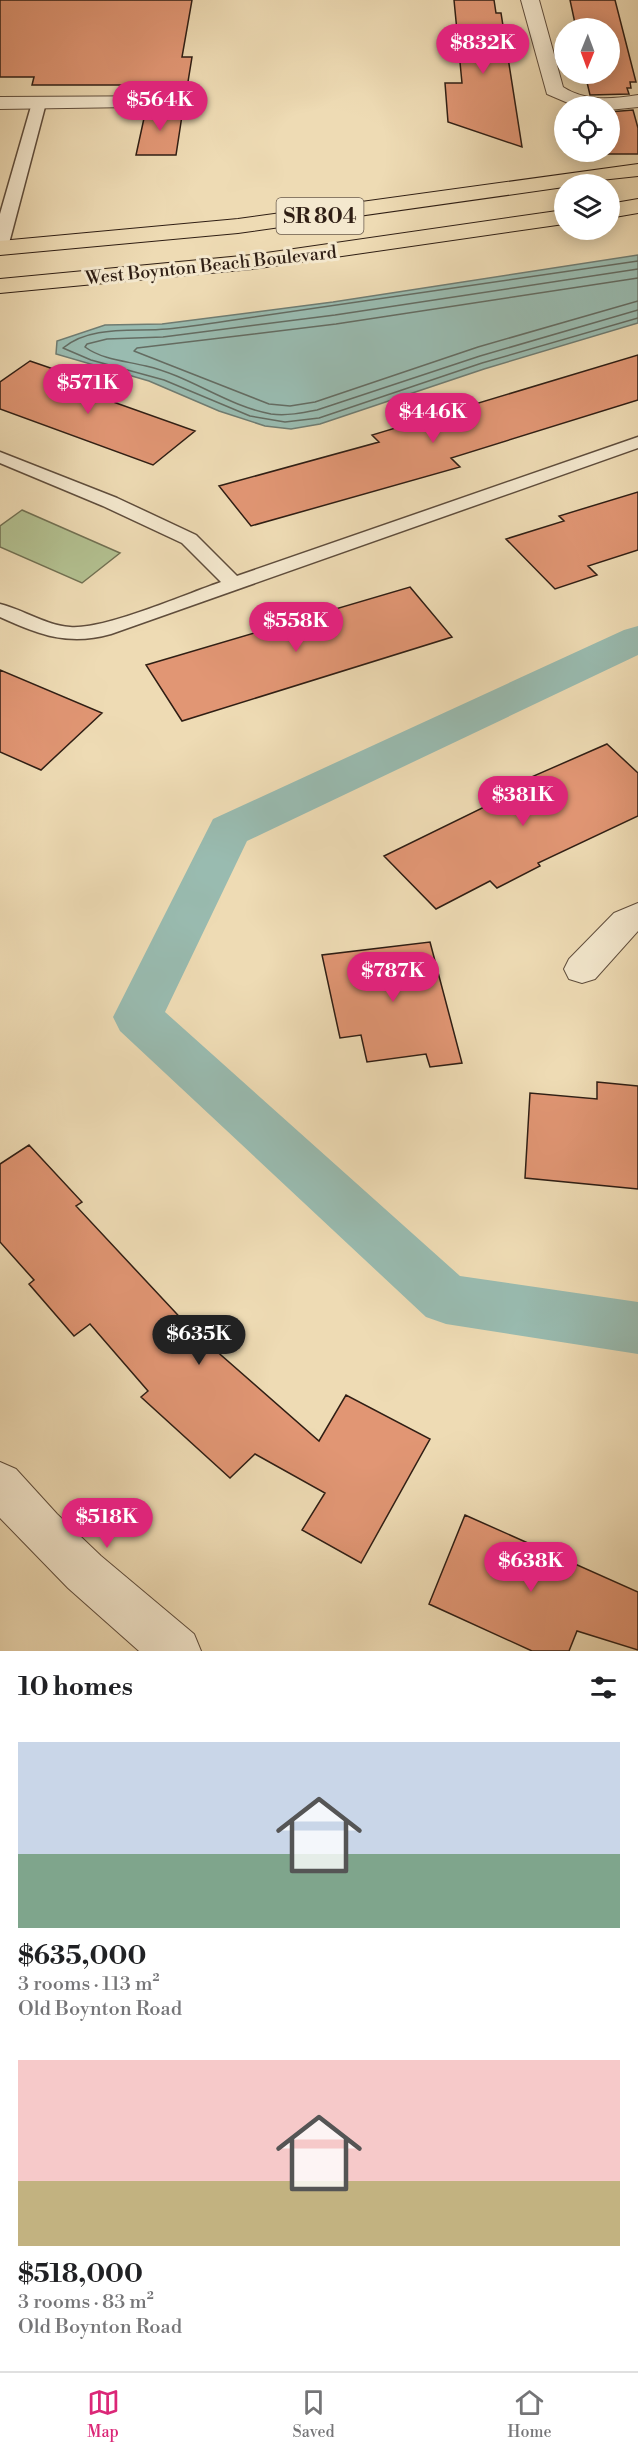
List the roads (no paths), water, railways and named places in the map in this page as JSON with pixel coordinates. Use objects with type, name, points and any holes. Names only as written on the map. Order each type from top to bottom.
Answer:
[{"type":"main road","name":"West Boynton Beach Boulevard","points":[[0,248],[238,226],[638,170]]},
{"type":"main road","points":[[620,209],[638,206]]},
{"type":"main road","name":"West Boynton Beach Boulevard","points":[[0,286],[252,262],[554,219]]},
{"type":"street","points":[[530,0],[554,90],[564,97],[597,105],[638,101]]},
{"type":"street","points":[[0,104],[194,102]]},
{"type":"street","points":[[582,969],[626,922],[638,916]]},
{"type":"street","points":[[0,1484],[24,1513],[110,1596],[177,1651]]},
{"type":"lane","points":[[0,248],[3,218],[39,103]]},
{"type":"lane","points":[[0,610],[41,628],[72,634],[104,630],[638,442]]},
{"type":"lane","points":[[0,456],[110,502],[189,539],[233,583]]},
{"type":"water","points":[[638,255],[638,323],[484,369],[320,424],[291,429],[265,426],[219,411],[149,381],[56,354],[57,341],[105,325],[162,324],[333,302]]},
{"type":"waterway","points":[[638,639],[229,830],[138,1017],[446,1299],[638,1328]]}]
